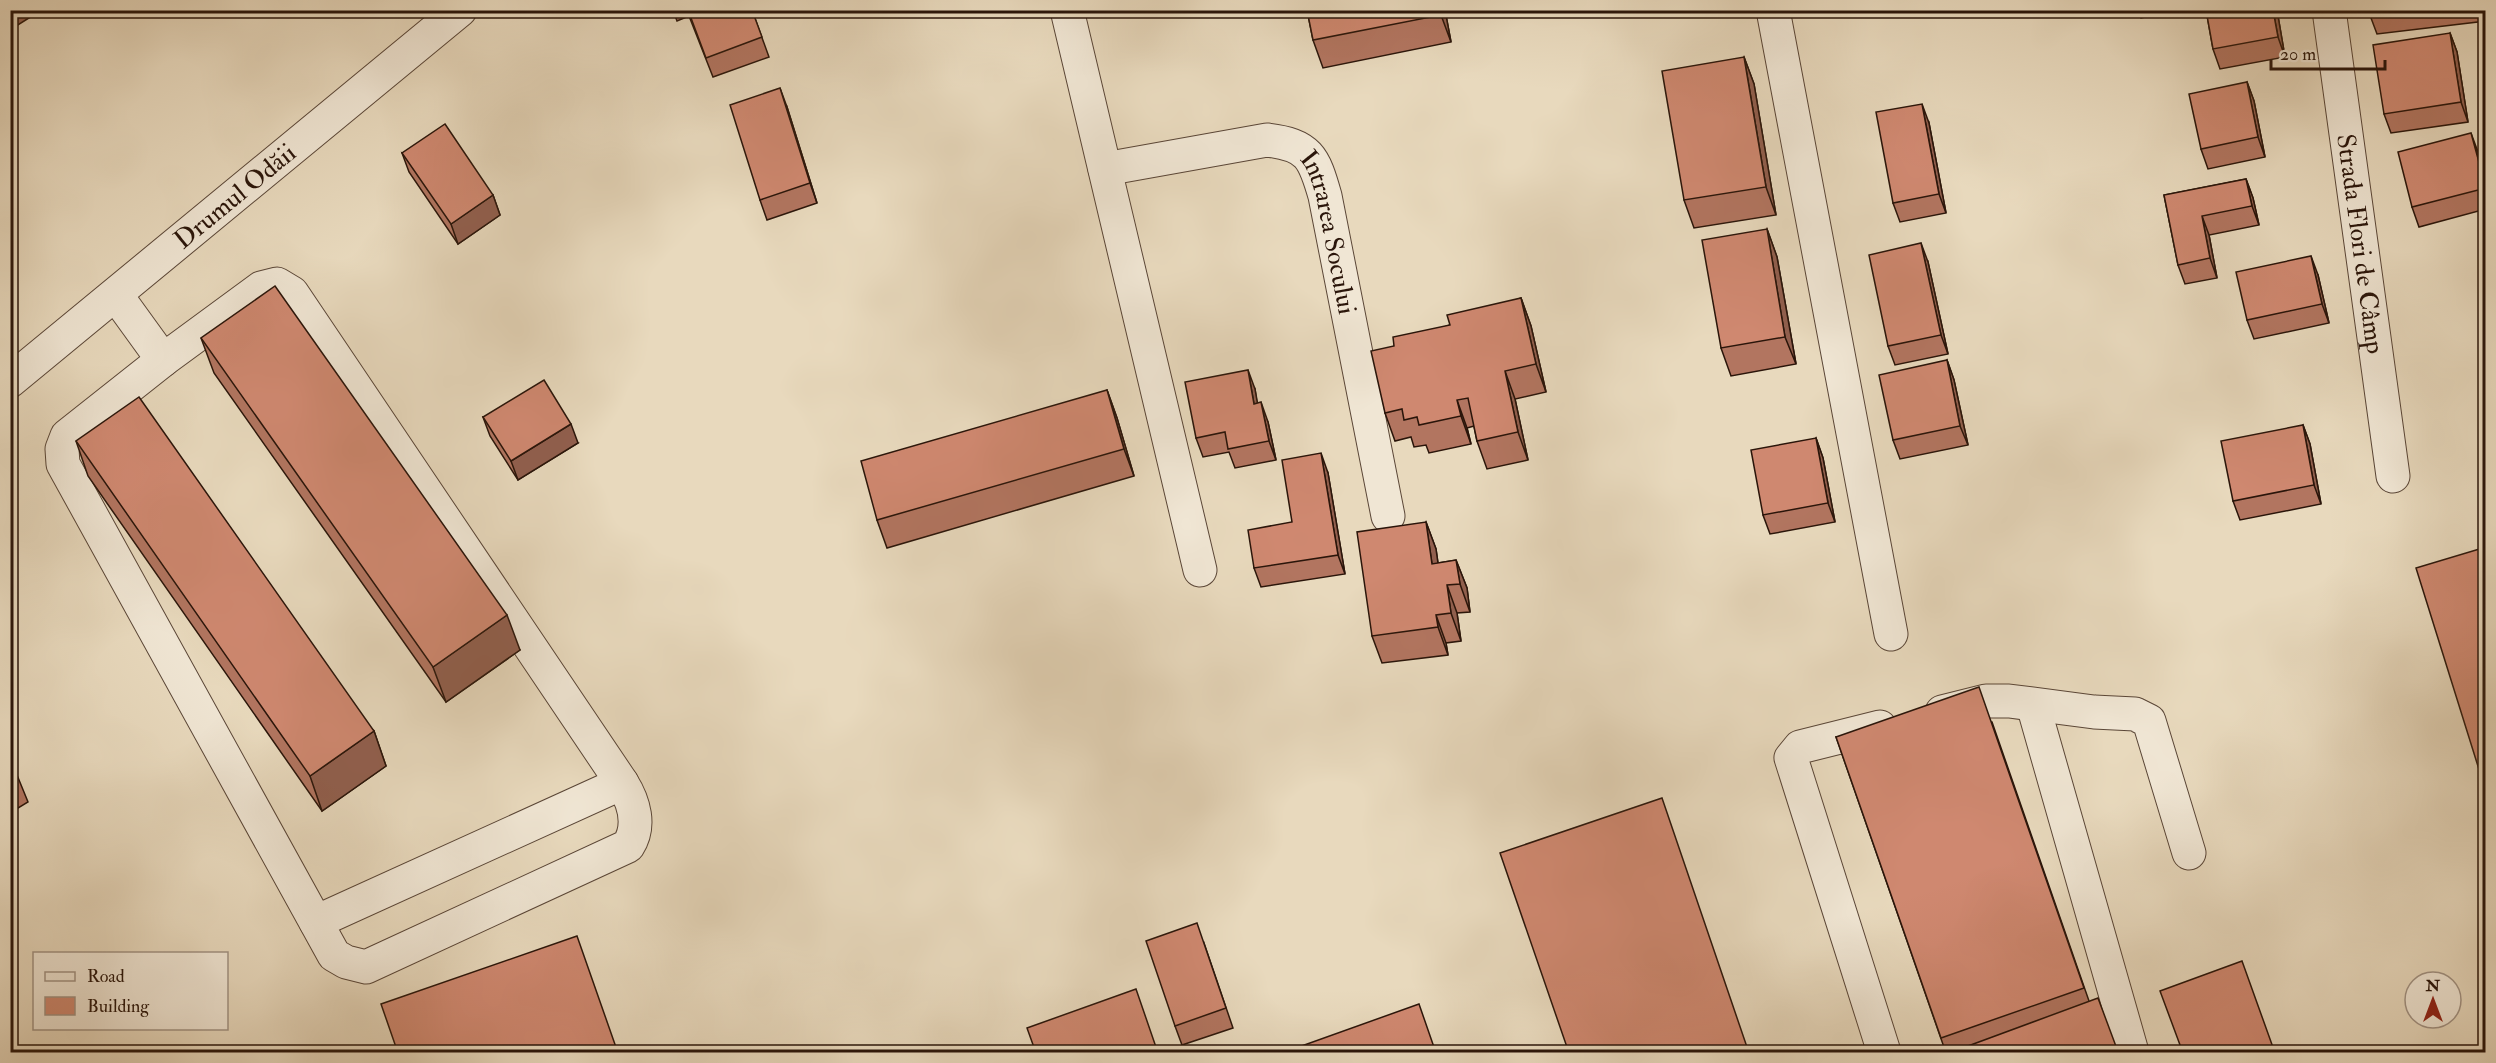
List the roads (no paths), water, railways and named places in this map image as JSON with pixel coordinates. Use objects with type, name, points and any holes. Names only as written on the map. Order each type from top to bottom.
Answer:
[{"type":"street","name":"Drumul Odăii","points":[[10,381],[460,10]]},
{"type":"street","points":[[1066,10],[1200,570]]},
{"type":"street","points":[[1773,10],[1891,634]]},
{"type":"street","name":"Strada Flori de Câmp","points":[[2329,10],[2393,476]]},
{"type":"street","name":"Intrarea Socului","points":[[1105,169],[1267,140],[1288,142],[1310,156],[1325,196],[1388,516]]},
{"type":"street","points":[[277,285],[292,293],[622,783],[629,794],[636,821],[633,838],[628,846],[366,967],[346,962],[334,955],[63,464],[62,449],[67,436],[261,288],[277,285]]},
{"type":"street","points":[[116,295],[164,360]]},
{"type":"street","points":[[1884,1053],[1791,758],[1800,747],[1986,701],[2009,701],[2135,714],[2149,721],[2189,853]]},
{"type":"street","points":[[2033,705],[2132,1053]]},
{"type":"street","points":[[316,922],[622,783]]}]
